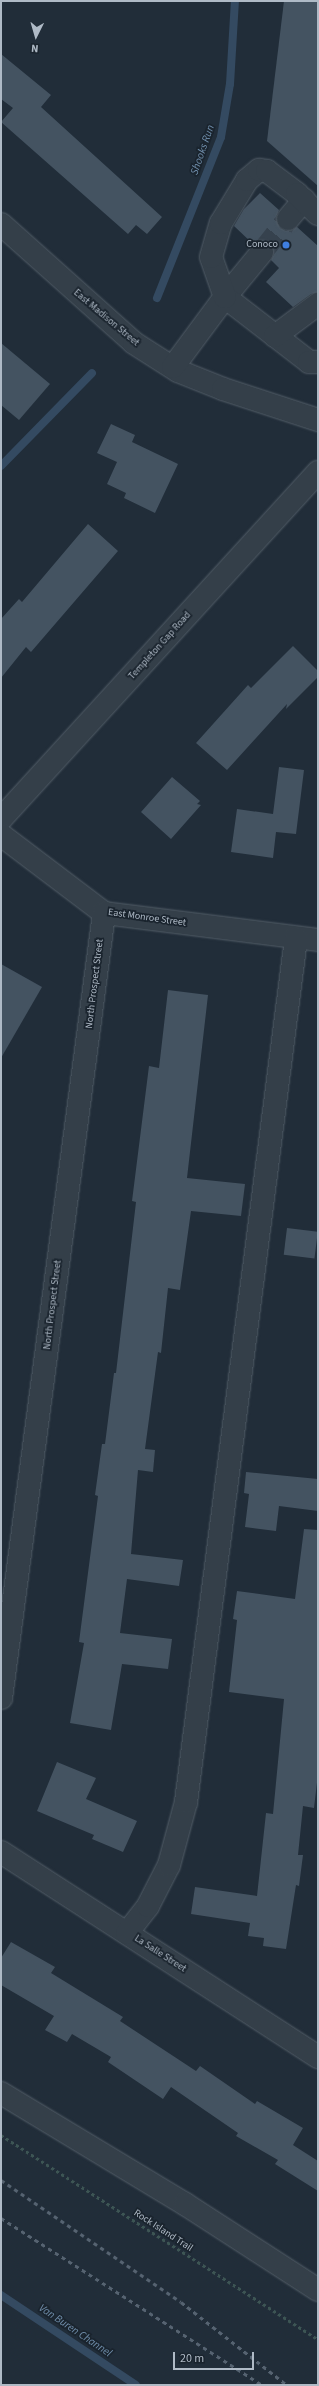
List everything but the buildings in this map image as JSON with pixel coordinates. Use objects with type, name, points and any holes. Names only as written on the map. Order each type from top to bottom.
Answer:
[{"type":"street","points":[[288,219],[311,207],[267,171],[259,170],[247,180],[221,223],[211,257],[225,296],[309,362],[318,362]]},
{"type":"street","name":"East Madison Street","points":[[1,224],[134,343],[173,367],[223,389],[318,420]]},
{"type":"street","points":[[173,367],[225,296],[262,252]]},
{"type":"street","points":[[275,336],[318,304]]},
{"type":"street","name":"Templeton Gap Road","points":[[1,819],[318,472]]},
{"type":"street","name":"East Monroe Street","points":[[1,835],[104,913],[318,940]]},
{"type":"street","name":"North Prospect Street","points":[[1,1698],[104,913]]},
{"type":"street","points":[[127,1933],[148,1906],[169,1865],[186,1802],[296,938]]},
{"type":"street","name":"La Salle Street","points":[[1,1852],[316,2051]]},
{"type":"street","points":[[1,2093],[185,2204],[318,2290]]},
{"type":"path","name":"Rock Island Trail","points":[[1,2135],[318,2339]]},
{"type":"waterway","name":"Shooks Run","points":[[157,298],[221,137],[230,84],[235,1]]},
{"type":"waterway","name":"Shooks Run","points":[[1,466],[92,373]]},
{"type":"waterway","name":"Van Buren Channel","points":[[1,2295],[136,2385]]},
{"type":"tunnel","points":[[262,252],[288,219]]},
{"type":"railway","points":[[1,2180],[181,2302],[287,2385]]},
{"type":"railway","points":[[1,2218],[262,2385]]},
{"type":"place","name":"Conoco","points":[[286,245]]}]
